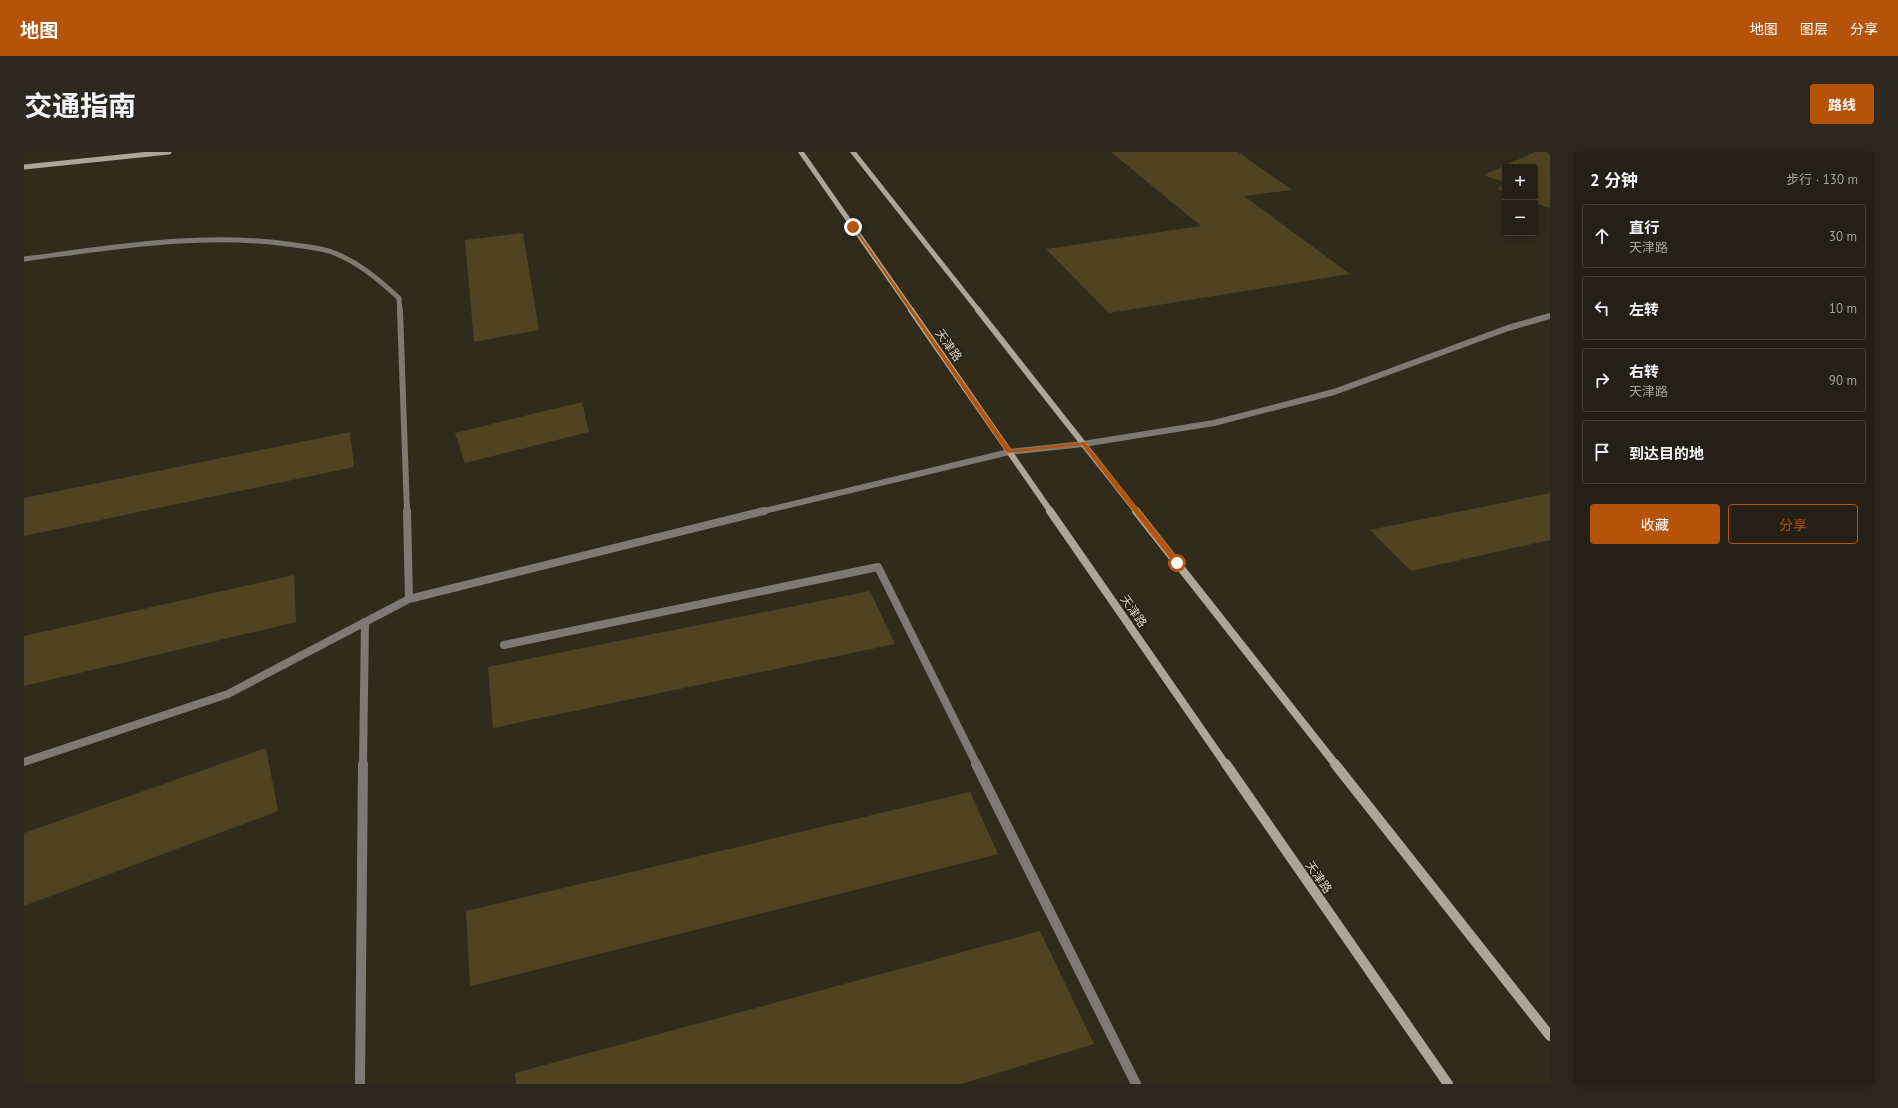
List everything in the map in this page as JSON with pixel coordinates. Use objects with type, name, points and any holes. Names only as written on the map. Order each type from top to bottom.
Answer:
[{"type":"street","points":[[24,167],[169,152]]},
{"type":"street","name":"天津路","points":[[801,152],[1448,1084]]},
{"type":"street","points":[[853,152],[1550,1036]]},
{"type":"lane","points":[[25,260],[144,245],[220,238],[278,242],[329,251],[370,272],[399,298],[402,337],[409,599]]},
{"type":"lane","points":[[24,762],[228,694],[409,599],[864,486],[1009,452],[1084,444],[1214,423],[1334,392],[1508,328],[1550,316]]},
{"type":"lane","points":[[504,645],[878,567],[1136,1084]]},
{"type":"lane","points":[[360,1084],[365,622]]},
{"type":"building","points":[[1111,152],[1238,152],[1292,190],[1244,196],[1350,274],[1109,313],[1046,249],[1201,226]]},
{"type":"building","points":[[1535,152],[1550,152],[1550,208],[1538,204],[1538,164],[1508,164]]},
{"type":"building","points":[[1502,167],[1502,181],[1484,175]]},
{"type":"building","points":[[1502,184],[1502,191],[1497,189]]},
{"type":"building","points":[[523,233],[539,330],[474,342],[465,240]]},
{"type":"building","points":[[582,402],[589,432],[465,463],[455,433]]},
{"type":"building","points":[[350,432],[354,467],[24,536],[24,498]]},
{"type":"building","points":[[1550,493],[1550,540],[1411,571],[1370,530]]},
{"type":"building","points":[[294,575],[296,622],[24,686],[24,636]]},
{"type":"building","points":[[870,591],[895,644],[493,728],[488,667]]},
{"type":"building","points":[[266,748],[278,811],[24,906],[24,833]]},
{"type":"building","points":[[970,792],[998,854],[470,986],[466,911]]},
{"type":"building","points":[[1040,931],[1094,1044],[961,1084],[516,1084],[515,1073]]},
{"type":"route","points":[[853,227],[1009,452],[1084,444],[1177,563]]}]
